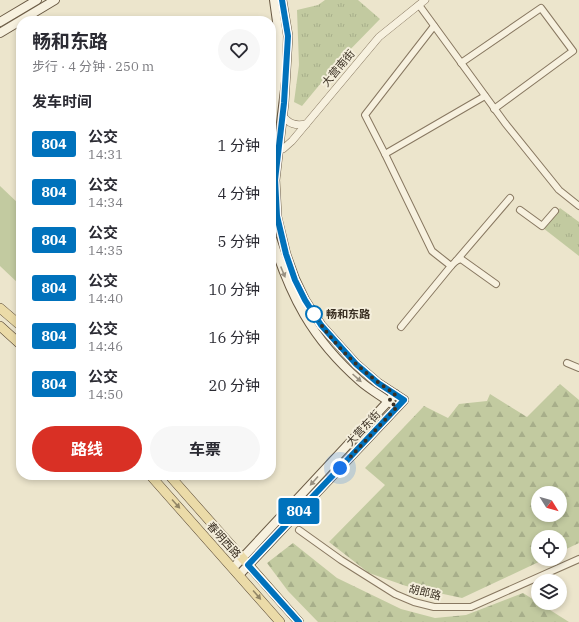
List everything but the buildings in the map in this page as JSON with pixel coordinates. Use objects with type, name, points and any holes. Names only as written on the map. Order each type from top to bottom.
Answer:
[{"type":"main road","points":[[0,22],[37,0]]},
{"type":"main road","points":[[28,16],[55,0]]},
{"type":"main road","points":[[274,0],[279,36],[276,89]]},
{"type":"main road","points":[[276,144],[282,115],[288,36],[282,0]]},
{"type":"main road","points":[[0,33],[16,23]]},
{"type":"main road","points":[[276,198],[277,216],[286,254],[295,280],[305,300],[321,325],[356,364],[378,383],[395,394]]},
{"type":"main road","points":[[276,250],[294,298],[309,324],[326,346],[361,382],[397,407]]},
{"type":"main road","points":[[0,308],[16,322]]},
{"type":"main road","points":[[0,326],[16,340]]},
{"type":"main road","name":"大营东街","points":[[236,571],[395,394],[404,400],[245,561]]},
{"type":"main road","name":"春明西路","points":[[154,480],[280,622]]},
{"type":"main road","name":"春明西路","points":[[172,480],[299,622]]},
{"type":"street","points":[[422,2],[434,26],[494,109],[560,190],[579,206]]},
{"type":"street","name":"大营南街","points":[[276,149],[283,149],[292,141],[379,37],[422,2]]},
{"type":"street","points":[[461,63],[541,8],[573,51],[494,109]]},
{"type":"street","points":[[434,26],[365,115],[386,154],[432,251],[451,266]]},
{"type":"street","points":[[386,154],[485,96]]},
{"type":"street","points":[[282,115],[292,124],[306,124]]},
{"type":"street","points":[[401,327],[510,198]]},
{"type":"street","points":[[520,210],[542,226],[555,211]]},
{"type":"street","points":[[456,261],[461,259],[496,284]]},
{"type":"street","points":[[567,363],[579,368]]},
{"type":"street","name":"胡郎路","points":[[299,530],[340,560],[394,594],[414,602],[434,607],[471,607],[579,559]]},
{"type":"green space","points":[[325,0],[358,0],[380,19],[340,60],[302,106],[294,102],[299,65],[297,10],[318,5]]},
{"type":"green space","points":[[0,186],[16,201],[16,281],[0,266]]},
{"type":"green space","points":[[560,208],[579,222],[579,256],[543,228]]},
{"type":"green space","points":[[560,384],[579,400],[579,543],[567,549],[567,530],[531,530],[531,566],[462,598],[406,586],[369,573],[329,542],[385,485],[365,468],[424,406],[448,418],[459,404],[487,401],[490,394],[527,417]]},
{"type":"green space","points":[[293,543],[337,578],[401,609],[435,618],[466,615],[523,593],[531,598],[531,610],[550,610],[569,622],[318,622],[288,591],[267,563]]},
{"type":"bus line","name":"804","points":[[276,170],[284,103],[288,36],[282,0]]},
{"type":"bus line","name":"804","points":[[276,198],[277,216],[286,254],[295,280],[305,300],[321,325],[356,364],[378,383],[404,400],[248,565],[299,622]]},
{"type":"place","name":"畅和东路","points":[[314,314]]},
{"type":"route","points":[[314,314],[321,325],[356,364],[378,383],[395,394],[389,401],[397,407],[340,468]]}]
